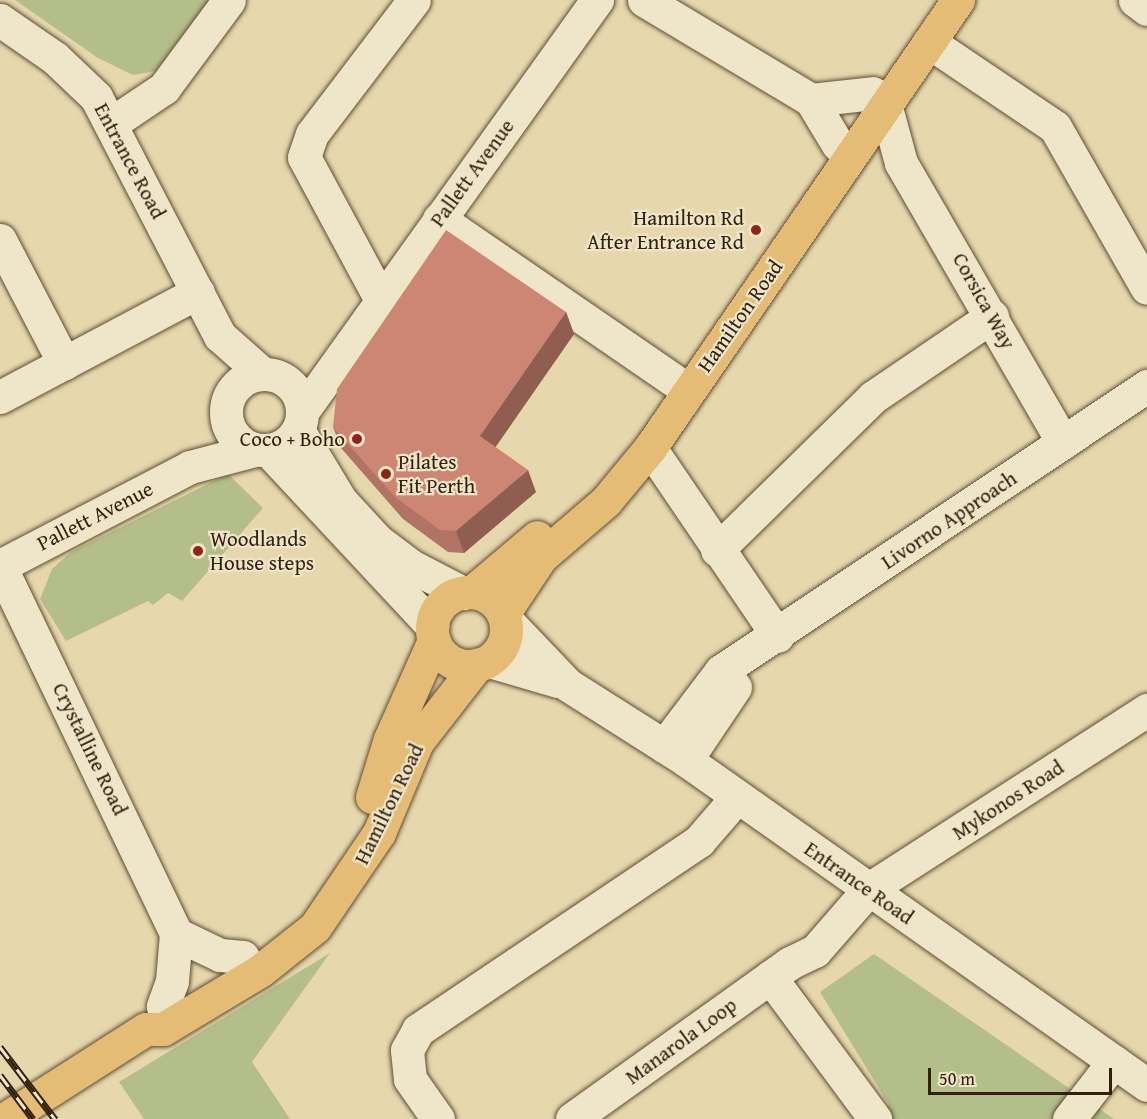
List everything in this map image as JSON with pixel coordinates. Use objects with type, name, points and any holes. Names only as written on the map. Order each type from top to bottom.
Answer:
[{"type":"main road","name":"Hamilton Road","points":[[504,616],[541,557],[606,501],[651,448],[879,99],[933,0]]},
{"type":"main road","name":"Hamilton Road","points":[[879,99],[929,42],[958,0]]},
{"type":"main road","name":"Hamilton Road","points":[[468,592],[605,477],[672,380],[846,148]]},
{"type":"main road","points":[[468,592],[490,599],[504,616],[504,642],[483,663],[456,664],[433,633],[439,608],[468,592]]},
{"type":"main road","name":"Hamilton Road","points":[[5,1119],[243,957],[299,914],[346,854],[433,633]]},
{"type":"main road","name":"Hamilton Road","points":[[154,1018],[163,1029],[261,970],[325,917],[379,834],[417,742],[483,663]]},
{"type":"street","points":[[112,123],[157,96],[229,0]]},
{"type":"street","points":[[381,300],[304,158],[312,134],[414,0]]},
{"type":"street","name":"Pallett Avenue","points":[[300,421],[345,345],[381,300],[597,0]]},
{"type":"street","points":[[644,0],[811,100],[846,148],[885,153],[901,163]]},
{"type":"street","points":[[1135,0],[1147,9]]},
{"type":"street","name":"Entrance Road","points":[[0,21],[77,76],[112,123],[220,336],[227,406]]},
{"type":"street","points":[[929,42],[1055,127],[1147,288]]},
{"type":"street","points":[[811,100],[879,99]]},
{"type":"street","name":"Corsica Way","points":[[879,99],[901,163],[992,316],[1063,443]]},
{"type":"street","points":[[439,219],[672,380]]},
{"type":"street","points":[[0,240],[64,363]]},
{"type":"street","points":[[0,397],[198,292]]},
{"type":"street","points":[[717,550],[873,397],[992,316]]},
{"type":"street","name":"Entrance Road","points":[[220,336],[270,375]]},
{"type":"street","name":"Pallett Avenue","points":[[270,375],[345,345]]},
{"type":"street","points":[[433,633],[262,450],[234,437],[227,406],[240,382],[270,375],[296,392],[300,421],[341,501],[378,541],[411,566],[468,592]]},
{"type":"street","name":"Livorno Approach","points":[[675,753],[738,682],[750,652],[778,636],[1147,386]]},
{"type":"street","name":"Pallett Avenue","points":[[190,467],[227,406]]},
{"type":"street","points":[[262,450],[300,421]]},
{"type":"street","points":[[651,448],[717,550],[778,636]]},
{"type":"street","name":"Pallett Avenue","points":[[0,566],[190,467],[262,450]]},
{"type":"street","name":"Crystalline Road","points":[[0,566],[176,934]]},
{"type":"street","name":"Entrance Road","points":[[504,616],[568,685],[675,753],[857,882],[1136,1074]]},
{"type":"street","name":"Entrance Road","points":[[483,663],[568,685]]},
{"type":"street","name":"Mykonos Road","points":[[857,882],[1147,710]]},
{"type":"street","points":[[438,1119],[410,1079],[407,1050],[418,1030],[699,841],[737,796]]},
{"type":"street","name":"Manarola Loop","points":[[572,1119],[780,970],[815,951],[857,882]]},
{"type":"street","points":[[154,1018],[172,981],[176,934],[219,955],[243,957]]},
{"type":"street","points":[[780,970],[875,1119]]},
{"type":"street","points":[[1069,1119],[1136,1074]]},
{"type":"green space","points":[[15,0],[209,0],[156,71],[133,75],[98,58]]},
{"type":"green space","points":[[228,474],[263,508],[182,601],[168,593],[153,605],[148,601],[66,641],[40,599],[52,569],[71,552]]},
{"type":"green space","points":[[330,953],[252,1062],[290,1119],[144,1119],[119,1082]]},
{"type":"green space","points":[[874,954],[1114,1119],[873,1119],[889,1105],[820,992]]},
{"type":"building","points":[[446,230],[566,312],[480,436],[528,470],[456,531],[440,530],[395,497],[333,427],[337,389]]},
{"type":"railway","points":[[0,1047],[55,1119]]},
{"type":"railway","points":[[0,1075],[33,1119]]},
{"type":"place","name":"Hamilton Rd After Entrance Rd","points":[[756,230]]},
{"type":"place","name":"Coco + Boho","points":[[357,439]]},
{"type":"place","name":"Pilates Fit Perth","points":[[386,474]]},
{"type":"place","name":"Woodlands House steps","points":[[198,551]]}]
